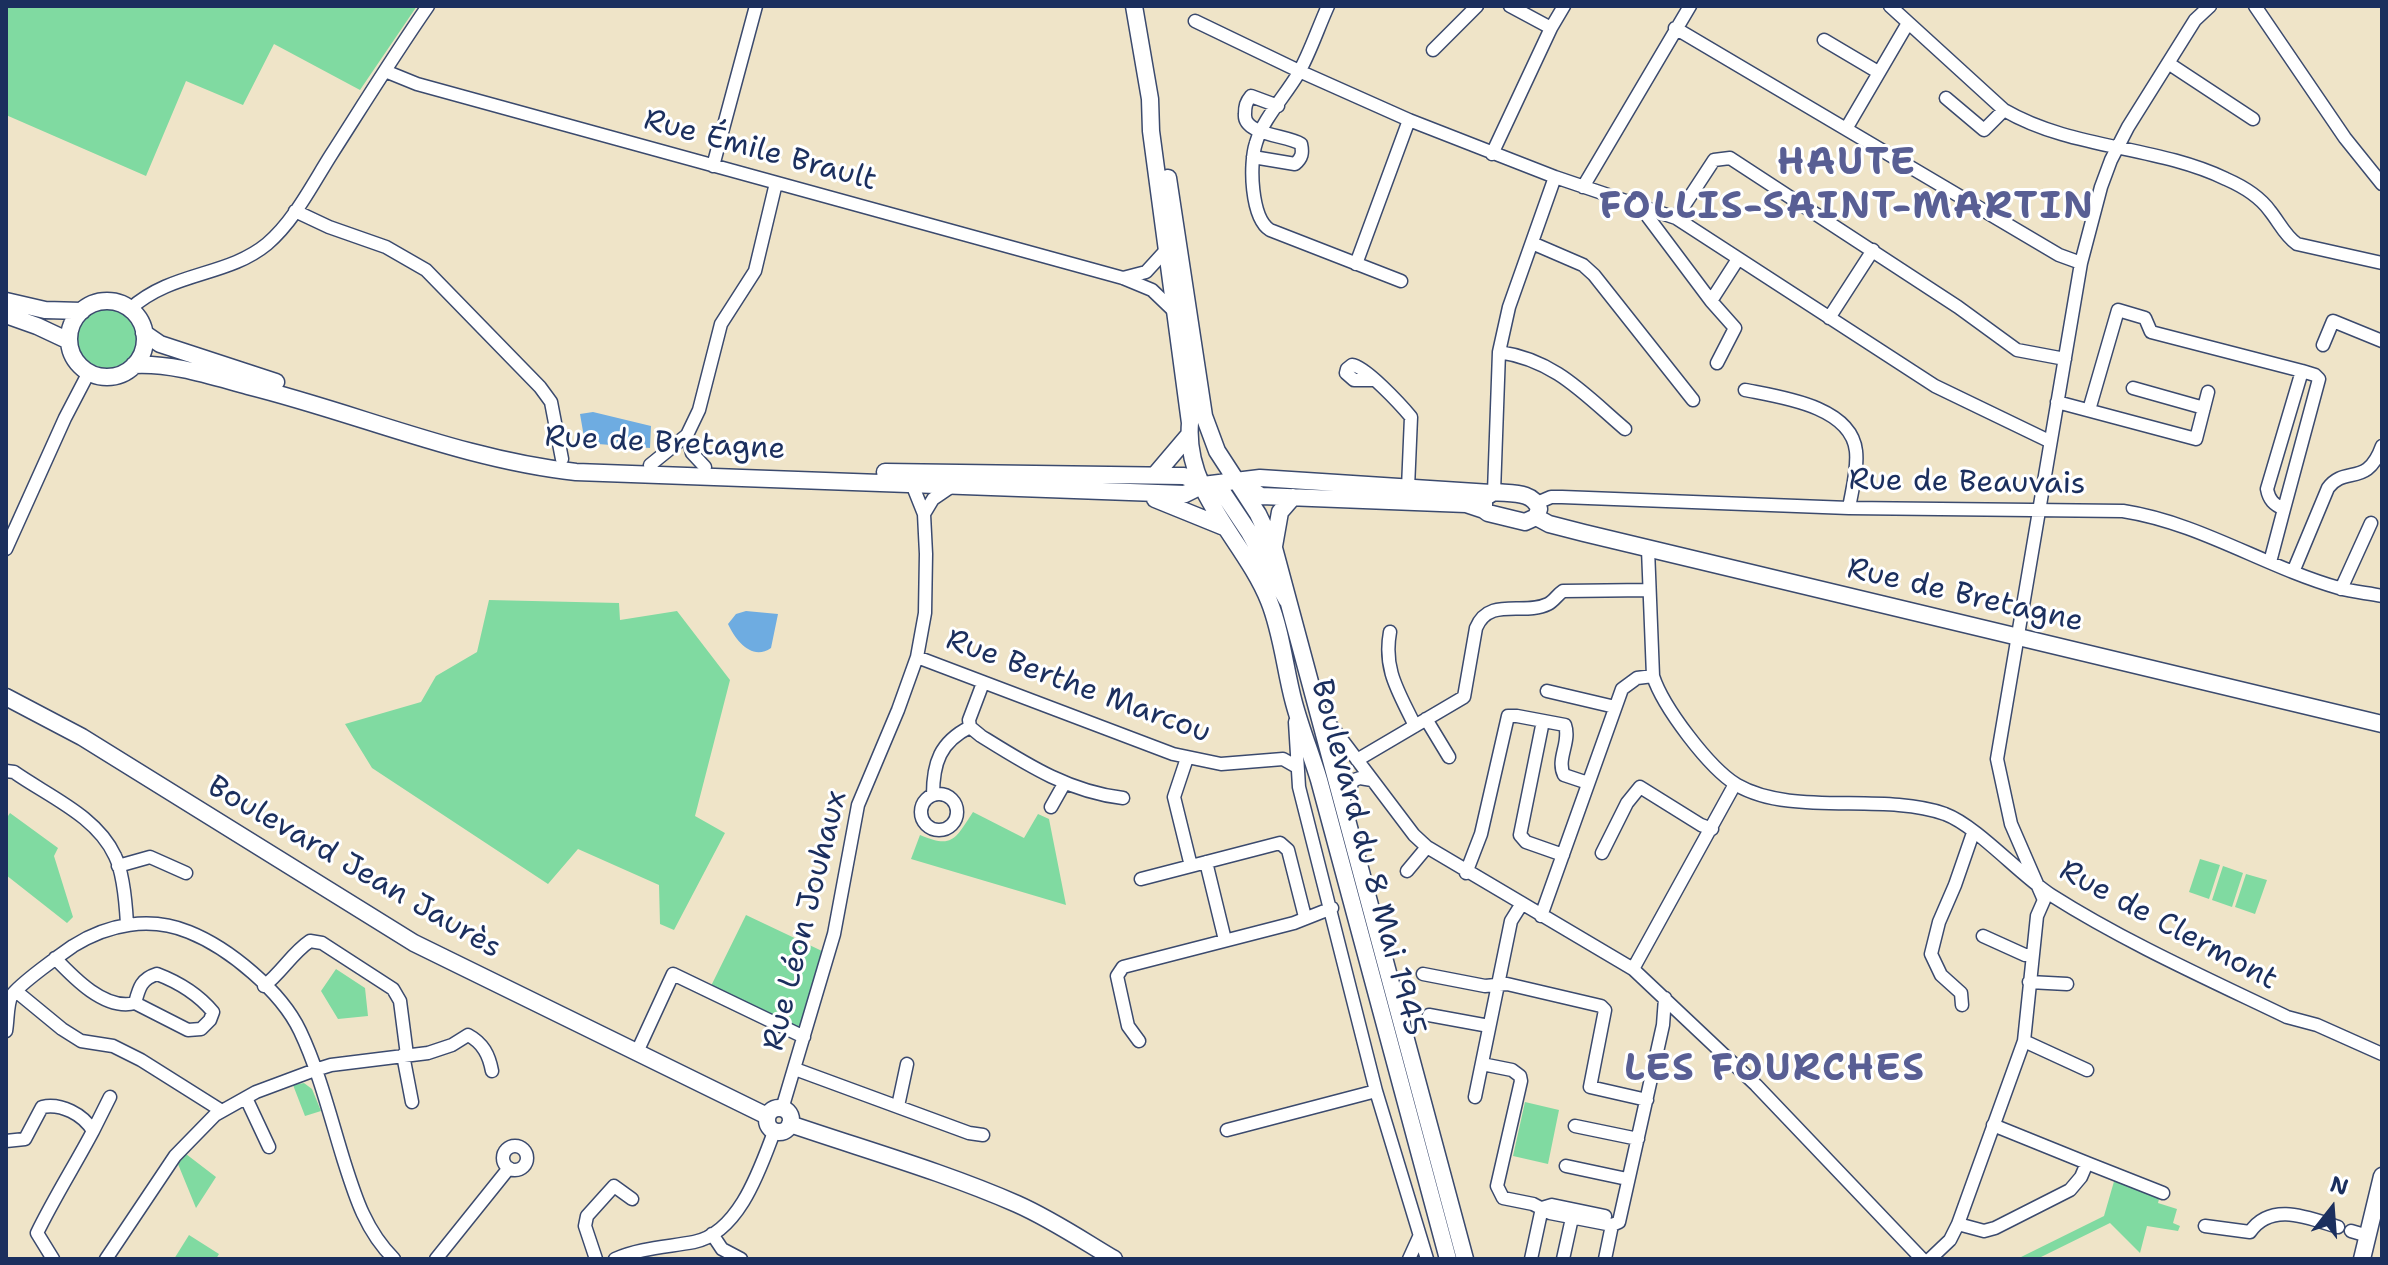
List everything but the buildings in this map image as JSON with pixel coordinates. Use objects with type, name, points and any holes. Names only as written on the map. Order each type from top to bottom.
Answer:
[{"type":"main road","points":[[1132,492],[1176,506],[1224,527],[1237,481],[1207,458],[1190,429],[1137,10]]},
{"type":"main road","name":"Boulevard du 8 Mai 1945","points":[[1150,99],[1159,127],[1177,227],[1204,416],[1217,451],[1258,514],[1274,548],[1465,1259]]},
{"type":"main road","points":[[6,301],[45,310],[82,311],[105,301],[130,309],[144,333],[142,354],[134,365],[117,375],[98,376],[75,359],[69,341],[70,330],[82,311]]},
{"type":"main road","points":[[6,315],[69,341]]},
{"type":"main road","name":"Rue de Bretagne","points":[[144,333],[160,344],[244,372],[488,445],[562,459],[900,473],[1184,476],[1203,485]]},
{"type":"main road","name":"Rue de Bretagne","points":[[134,365],[152,364],[181,369],[279,393],[467,449],[561,470],[1190,494],[1203,485],[1260,478],[1528,495],[1549,524],[2382,724]]},
{"type":"main road","points":[[1155,475],[1190,429]]},
{"type":"main road","name":"Boulevard du 8 Mai 1945","points":[[1190,429],[1192,462],[1224,527],[1254,570],[1270,603],[1294,703],[1318,775],[1448,1259]]},
{"type":"main road","points":[[1217,451],[1260,478]]},
{"type":"main road","name":"Rue de Bretagne","points":[[1237,481],[1261,496],[1466,504],[1525,522],[1536,510]]},
{"type":"main road","points":[[1203,485],[1223,493],[1287,600]]},
{"type":"main road","points":[[1484,510],[1484,498],[1492,492]]},
{"type":"main road","points":[[1274,548],[1278,519],[1293,497]]},
{"type":"main road","name":"Boulevard Jean Jaurès","points":[[6,697],[82,737],[414,943],[778,1120],[987,1192],[1045,1218],[1114,1259]]},
{"type":"main road","points":[[2362,1259],[2360,1234],[2382,1176]]},
{"type":"street","points":[[130,309],[141,299],[169,284],[247,256],[267,244],[295,211],[428,6]]},
{"type":"street","points":[[713,166],[756,6]]},
{"type":"street","points":[[1328,6],[1299,71],[1261,131],[1253,157],[1257,211],[1262,225],[1401,281]]},
{"type":"street","points":[[1433,50],[1477,6]]},
{"type":"street","points":[[1510,6],[1551,28]]},
{"type":"street","points":[[1492,154],[1564,6]]},
{"type":"street","points":[[1583,187],[1690,6]]},
{"type":"street","points":[[1890,6],[2004,110],[2023,121],[2063,136],[2197,168],[2225,178],[2268,208],[2290,240],[2297,244],[2382,263]]},
{"type":"street","points":[[1930,1259],[1950,1240],[1958,1224],[2024,1041],[2037,916],[2044,900],[2011,824],[1997,759],[2081,263],[2101,187],[2117,149],[2195,20],[2210,6]]},
{"type":"street","points":[[2255,6],[2345,138],[2382,184]]},
{"type":"street","points":[[1195,21],[1299,71],[1492,154],[1676,218],[1935,386],[2049,441]]},
{"type":"street","points":[[1846,129],[1908,23]]},
{"type":"street","points":[[1675,28],[2059,255],[2081,263]]},
{"type":"street","points":[[1824,40],[1878,72]]},
{"type":"street","points":[[2168,63],[2253,119]]},
{"type":"street","name":"Rue Émile Brault","points":[[385,71],[417,84],[1123,278],[1152,290],[1176,313]]},
{"type":"street","points":[[1253,157],[1295,164],[1302,152],[1301,144],[1295,140],[1247,125],[1247,100],[1251,96],[1278,106]]},
{"type":"street","points":[[1946,98],[1984,130],[2004,110]]},
{"type":"street","points":[[1356,264],[1409,120]]},
{"type":"street","points":[[1676,218],[1714,160],[1730,158],[1873,250],[2017,350],[2065,359]]},
{"type":"street","points":[[1492,492],[1499,352],[1509,307],[1555,177]]},
{"type":"street","points":[[650,465],[687,435],[699,410],[721,324],[755,271],[776,183]]},
{"type":"street","points":[[1647,210],[1648,217],[1735,328],[1717,363]]},
{"type":"street","points":[[295,211],[386,247],[426,270],[551,402],[562,459]]},
{"type":"street","points":[[1532,243],[1583,265],[1594,275],[1693,400]]},
{"type":"street","points":[[1123,278],[1146,272],[1167,249]]},
{"type":"street","points":[[1829,318],[1873,250]]},
{"type":"street","points":[[1711,301],[1738,259]]},
{"type":"street","points":[[2089,410],[2118,310],[2145,318],[2151,332],[2318,377],[2270,562]]},
{"type":"street","points":[[2323,345],[2333,321],[2382,341]]},
{"type":"street","points":[[1499,352],[1540,362],[1558,373],[1625,429]]},
{"type":"street","points":[[2284,509],[2275,505],[2267,489],[2302,371]]},
{"type":"street","points":[[6,549],[89,372]]},
{"type":"street","points":[[1372,380],[1399,402],[1411,417],[1408,488]]},
{"type":"street","points":[[2133,388],[2204,408]]},
{"type":"street","points":[[1745,390],[1812,407],[1831,416],[1846,429],[1856,449],[1849,508]]},
{"type":"street","points":[[2057,402],[2196,439],[2208,392]]},
{"type":"street","points":[[687,435],[692,453],[705,467]]},
{"type":"street","points":[[2293,572],[2328,488],[2339,479],[2363,474],[2371,468],[2382,446]]},
{"type":"street","name":"Rue Léon Jouhaux","points":[[712,1234],[728,1221],[748,1194],[778,1120],[834,934],[858,805],[917,657],[925,613],[924,514],[912,484]]},
{"type":"street","points":[[924,514],[933,499],[954,485]]},
{"type":"street","name":"Rue de Beauvais","points":[[1536,510],[1551,497],[1562,497],[1849,508],[2123,511],[2164,518],[2293,572],[2341,589],[2382,596]]},
{"type":"street","points":[[2341,589],[2371,523]]},
{"type":"street","name":"Rue de Clermont","points":[[1648,549],[1653,676],[1679,725],[1735,784],[1774,799],[1856,802],[1929,810],[1953,818],[2039,888],[2152,951],[2287,1017],[2317,1025],[2382,1054]]},
{"type":"street","points":[[1357,760],[1464,697],[1476,628],[1480,619],[1492,611],[1504,607],[1543,606],[1552,603],[1563,591],[1649,590]]},
{"type":"street","points":[[1390,632],[1387,651],[1390,675],[1449,757]]},
{"type":"street","name":"Rue Berthe Marcou","points":[[917,657],[1187,758],[1221,764],[1283,759],[1297,767]]},
{"type":"street","points":[[1541,916],[1622,689],[1637,678],[1653,676]]},
{"type":"street","points":[[983,683],[969,720],[970,727],[1028,765],[1064,784],[1090,793],[1123,798]]},
{"type":"street","points":[[1547,691],[1615,707]]},
{"type":"street","points":[[1294,703],[1299,787],[1376,1091],[1427,1259]]},
{"type":"street","points":[[1316,706],[1414,835],[1427,847],[1466,873],[1633,969],[1756,1085],[1922,1259]]},
{"type":"street","points":[[1466,873],[1481,834],[1508,716],[1565,725],[1568,732],[1560,768],[1564,775],[1588,783]]},
{"type":"street","points":[[1543,721],[1520,835],[1526,842],[1563,855]]},
{"type":"street","points":[[933,795],[936,762],[955,735],[970,727]]},
{"type":"street","name":"Rue Berthe Marcou","points":[[1270,760],[1289,751],[1296,743]]},
{"type":"street","points":[[1187,758],[1174,797],[1191,866]]},
{"type":"street","points":[[6,771],[14,772],[97,829],[116,857],[127,924]]},
{"type":"street","points":[[1342,802],[1354,780],[1372,780]]},
{"type":"street","points":[[1051,807],[1064,784]]},
{"type":"street","points":[[1633,969],[1735,784]]},
{"type":"street","points":[[1602,853],[1627,803],[1640,787],[1712,829]]},
{"type":"street","points":[[1962,1005],[1961,993],[1941,975],[1931,954],[1973,833]]},
{"type":"street","points":[[1141,879],[1280,843],[1284,844],[1305,917]]},
{"type":"street","points":[[1407,871],[1427,847]]},
{"type":"street","points":[[118,866],[150,857],[186,873]]},
{"type":"street","points":[[1206,862],[1225,940]]},
{"type":"street","points":[[1475,1097],[1511,921],[1521,905]]},
{"type":"street","points":[[1139,1041],[1128,1026],[1117,976],[1123,967],[1294,923],[1332,908]]},
{"type":"street","points":[[6,1031],[12,993],[55,958],[107,928],[127,924],[178,928],[198,936],[245,967],[278,998],[299,1029],[357,1205],[394,1259]]},
{"type":"street","points":[[1983,936],[2025,955],[2032,955]]},
{"type":"street","points":[[264,986],[275,978],[298,949],[310,941],[322,943],[393,989],[400,1001],[412,1102]]},
{"type":"street","points":[[55,958],[91,993],[127,1005],[135,1003],[188,1030],[201,1029],[213,1012],[176,982],[157,974],[147,977],[139,986],[135,1003]]},
{"type":"street","points":[[637,1052],[673,974],[804,1037]]},
{"type":"street","points":[[1423,974],[1485,986],[1507,984],[1601,1006],[1605,1010],[1590,1087],[1647,1100]]},
{"type":"street","points":[[2029,982],[2067,984]]},
{"type":"street","points":[[12,993],[81,1041],[113,1046],[222,1111]]},
{"type":"street","points":[[1605,1259],[1647,1100],[1663,1025],[1665,998]]},
{"type":"street","points":[[1663,1025],[1680,1014]]},
{"type":"street","points":[[1429,1015],[1489,1026]]},
{"type":"street","points":[[106,1259],[175,1156],[222,1111],[246,1098],[331,1065],[428,1053],[452,1045],[468,1035],[479,1041],[492,1071]]},
{"type":"street","points":[[2024,1041],[2087,1070]]},
{"type":"street","points":[[898,1106],[907,1064]]},
{"type":"street","points":[[1482,1064],[1512,1070],[1521,1081],[1497,1186],[1503,1198],[1572,1218],[1616,1222]]},
{"type":"street","points":[[795,1069],[969,1133],[983,1135]]},
{"type":"street","points":[[1227,1130],[1376,1091]]},
{"type":"street","points":[[53,1259],[37,1233],[110,1097]]},
{"type":"street","points":[[246,1098],[269,1147]]},
{"type":"street","points":[[6,1141],[25,1139],[42,1107],[54,1105],[86,1120],[93,1131]]},
{"type":"street","points":[[1993,1125],[2163,1193]]},
{"type":"street","points":[[1575,1126],[1638,1139]]},
{"type":"street","points":[[436,1259],[509,1168],[516,1170],[525,1164],[527,1157],[521,1148],[530,1135]]},
{"type":"street","points":[[1958,1224],[1984,1231],[1995,1228],[2070,1190],[2087,1163]]},
{"type":"street","points":[[1566,1166],[1627,1179]]},
{"type":"street","points":[[596,1259],[585,1226],[587,1216],[614,1186],[632,1199]]},
{"type":"street","points":[[1542,1208],[1552,1205],[1616,1222]]},
{"type":"street","points":[[1531,1259],[1542,1208]]},
{"type":"street","points":[[2205,1226],[2250,1232],[2258,1221],[2276,1213],[2307,1217],[2338,1227]]},
{"type":"street","points":[[1563,1259],[1572,1218]]},
{"type":"street","points":[[615,1259],[627,1254],[698,1242],[712,1234],[722,1249],[741,1259]]},
{"type":"street","points":[[1409,1259],[1419,1237]]},
{"type":"green space","points":[[6,6],[417,6],[360,90],[274,44],[243,105],[186,81],[146,176],[6,115]]},
{"type":"green space","points":[[107,308],[119,310],[128,317],[135,326],[135,350],[128,359],[119,366],[107,368],[95,366],[86,359],[79,350],[77,338],[79,326],[86,317],[95,310]]},
{"type":"green space","points":[[489,600],[619,603],[620,620],[677,611],[730,680],[695,816],[725,833],[674,930],[660,924],[659,885],[578,849],[548,884],[372,768],[345,724],[421,702],[436,676],[477,652]]},
{"type":"green space","points":[[973,812],[1024,838],[1038,814],[1049,819],[1066,905],[911,859],[920,835],[940,841],[952,839]]},
{"type":"green space","points":[[10,813],[58,848],[54,856],[73,917],[67,923],[6,875],[6,819]]},
{"type":"green space","points":[[2200,859],[2220,865],[2209,899],[2189,892]]},
{"type":"green space","points":[[2223,866],[2243,873],[2232,907],[2212,900]]},
{"type":"green space","points":[[2246,874],[2267,880],[2255,914],[2235,907]]},
{"type":"green space","points":[[746,915],[822,951],[799,1029],[711,986]]},
{"type":"green space","points":[[336,969],[365,988],[368,1016],[338,1019],[321,991]]},
{"type":"green space","points":[[304,1083],[312,1089],[321,1111],[305,1116],[293,1085]]},
{"type":"green space","points":[[1525,1102],[1559,1110],[1548,1164],[1513,1156]]},
{"type":"green space","points":[[186,1154],[216,1177],[196,1208],[178,1164]]},
{"type":"green space","points":[[2115,1178],[2160,1195],[2158,1203],[2177,1209],[2173,1223],[2180,1226],[2178,1231],[2147,1226],[2140,1253],[2110,1223],[2037,1259],[2017,1259],[2104,1216]]},
{"type":"green space","points":[[189,1235],[219,1254],[216,1259],[174,1259]]},
{"type":"water","points":[[593,412],[651,426],[650,448],[585,443],[580,414]]},
{"type":"water","points":[[746,611],[778,614],[771,648],[751,651],[735,637],[728,624],[736,614]]},
{"type":"district","name":"HAUTE FOLLIS-SAINT-MARTIN","points":[[1847,186]]},
{"type":"district","name":"LES FOURCHES","points":[[1775,1070]]}]
